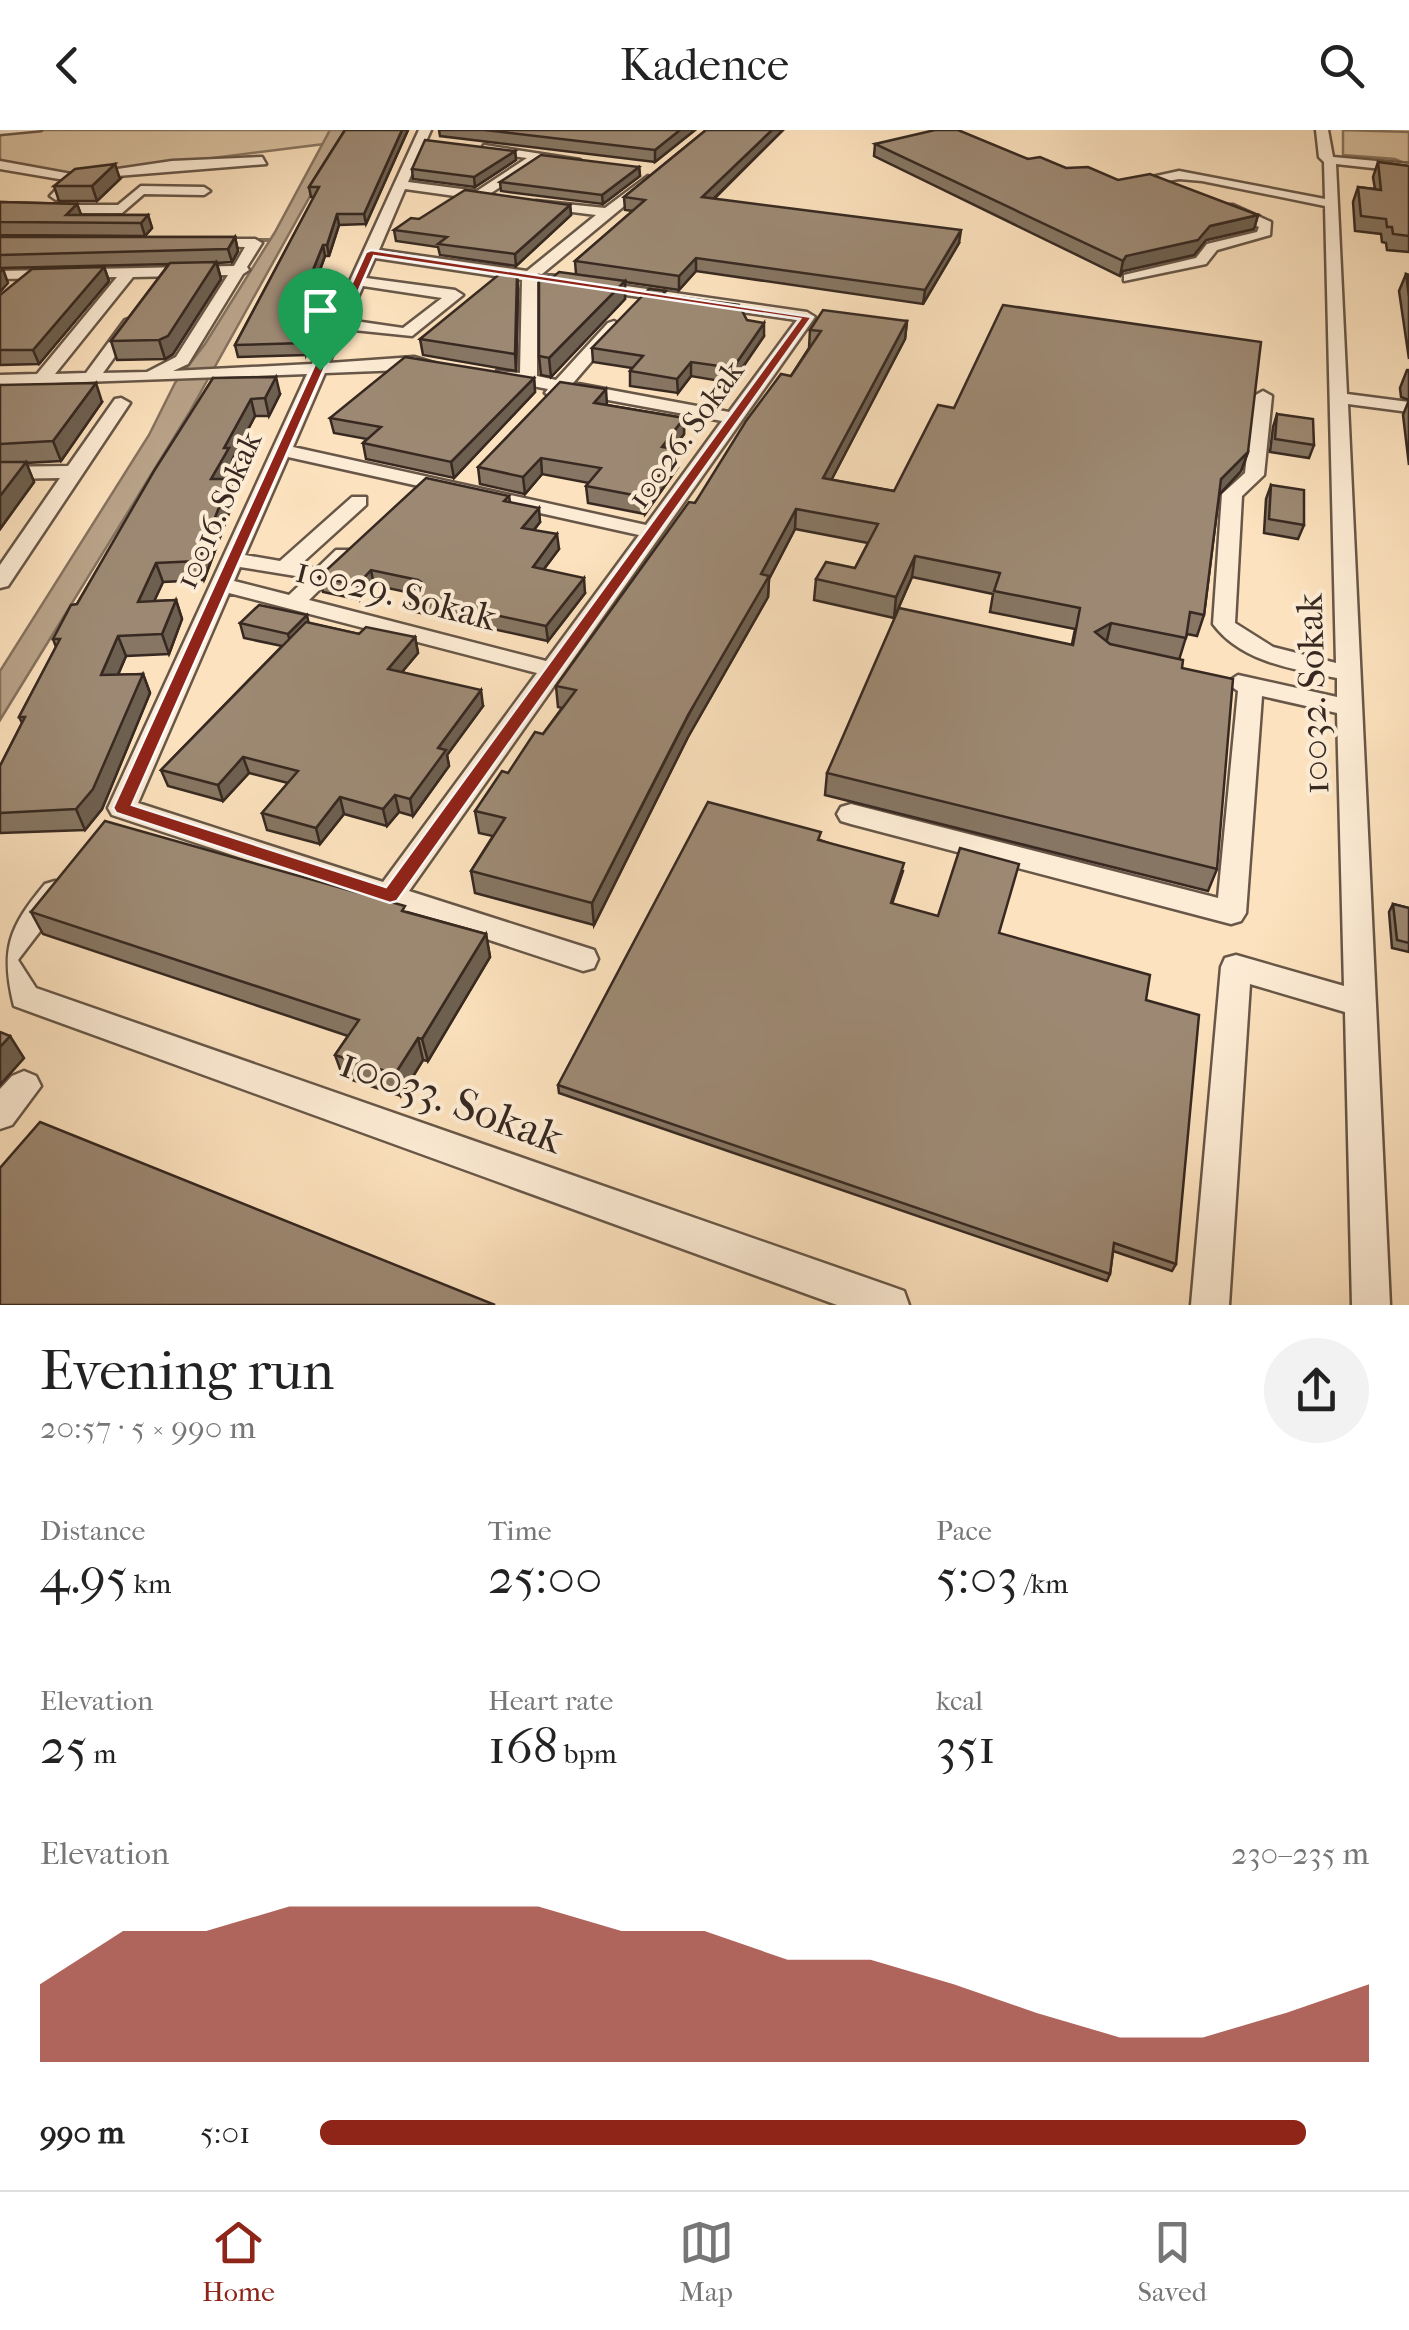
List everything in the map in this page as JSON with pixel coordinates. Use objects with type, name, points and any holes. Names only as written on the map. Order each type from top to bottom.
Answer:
[{"type":"street","points":[[0,131],[35,130]]},
{"type":"street","name":"10032. Sokak","points":[[1322,130],[1325,157],[1330,160],[1332,204],[1371,1305]]},
{"type":"street","name":"10016. Sokak","points":[[428,138],[400,186],[116,816],[390,896],[583,959]]},
{"type":"street","points":[[478,148],[590,162]]},
{"type":"street","points":[[478,196],[538,156]]},
{"type":"street","points":[[1330,160],[1409,168]]},
{"type":"street","points":[[0,165],[74,178],[172,164],[262,161]]},
{"type":"street","points":[[528,379],[530,276],[610,214],[658,170],[641,168]]},
{"type":"street","points":[[1114,186],[1159,178],[1202,177],[1332,204]]},
{"type":"street","points":[[46,208],[74,178]]},
{"type":"street","points":[[1159,178],[1195,194]]},
{"type":"street","points":[[400,186],[610,214]]},
{"type":"street","points":[[0,209],[122,209],[141,190],[204,190]]},
{"type":"street","points":[[448,203],[462,194]]},
{"type":"street","points":[[1129,278],[1201,261],[1212,247],[1263,235],[1266,225],[1212,202]]},
{"type":"street","points":[[158,377],[182,360],[242,270],[255,242],[179,243]]},
{"type":"street","name":"10026. Sokak","points":[[371,252],[498,279],[530,276],[807,317],[390,896]]},
{"type":"street","points":[[0,275],[242,270]]},
{"type":"street","points":[[156,288],[168,272]]},
{"type":"street","points":[[10,295],[30,274]]},
{"type":"street","points":[[42,380],[128,274]]},
{"type":"street","points":[[340,324],[406,332],[455,295],[359,281]]},
{"type":"street","points":[[367,327],[419,289]]},
{"type":"street","points":[[536,411],[644,293]]},
{"type":"street","points":[[429,334],[475,297]]},
{"type":"street","points":[[90,379],[145,303]]},
{"type":"street","points":[[0,380],[221,375],[414,362],[452,368]]},
{"type":"street","points":[[490,373],[734,418]]},
{"type":"street","points":[[1263,396],[1254,475],[1232,494],[1224,624],[1243,640],[1282,656],[1349,673]]},
{"type":"street","points":[[1340,398],[1409,407]]},
{"type":"street","points":[[0,582],[8,559],[121,402]]},
{"type":"street","points":[[283,450],[416,488],[466,483],[652,532]]},
{"type":"street","points":[[0,473],[73,472]]},
{"type":"street","points":[[286,567],[360,501]]},
{"type":"street","points":[[293,603],[365,535]]},
{"type":"street","points":[[234,560],[322,576]]},
{"type":"street","name":"10029. Sokak","points":[[223,585],[552,670]]},
{"type":"street","points":[[1214,678],[1350,708]]},
{"type":"street","points":[[851,814],[1231,912],[1251,686]]},
{"type":"street","points":[[1,958],[74,868]]},
{"type":"street","name":"10033. Sokak","points":[[1,958],[25,997],[890,1305]]},
{"type":"street","points":[[1210,1305],[1236,967],[1360,1004]]},
{"type":"street","points":[[0,1114],[24,1086]]},
{"type":"shaded area","points":[[0,130],[330,130],[324,144],[70,176],[0,163]]},
{"type":"shaded area","points":[[330,130],[347,130],[189,413],[0,720],[0,671],[149,435],[175,383],[205,344],[275,232]]},
{"type":"shaded area","points":[[1343,130],[1409,132],[1409,165],[1395,159],[1343,155]]},
{"type":"building","points":[[345,130],[402,130],[364,214],[337,214],[307,285],[330,274],[304,343],[235,345],[319,187],[309,187]]},
{"type":"building","points":[[485,130],[680,130],[655,150]]},
{"type":"building","points":[[706,130],[772,130],[702,197],[961,230],[925,290],[696,258],[679,276],[575,261],[645,200],[624,197]]},
{"type":"building","points":[[935,130],[958,130],[1028,159],[1040,157],[1066,168],[1088,167],[1118,180],[1150,174],[1258,215],[1210,226],[1198,240],[1126,256],[1123,261],[875,144]]},
{"type":"building","points":[[425,140],[515,151],[474,177],[412,169]]},
{"type":"building","points":[[541,155],[639,167],[602,195],[500,182]]},
{"type":"building","points":[[1378,162],[1409,166],[1409,236],[1393,234],[1386,219],[1361,216],[1358,187],[1381,190]]},
{"type":"building","points":[[115,164],[92,186],[54,186],[75,169]]},
{"type":"building","points":[[465,190],[570,205],[515,254],[438,244],[447,237],[394,230]]},
{"type":"building","points":[[0,202],[77,204],[66,215],[148,215],[141,223],[0,222]]},
{"type":"building","points":[[0,237],[235,237],[228,249],[0,255]]},
{"type":"building","points":[[216,262],[168,336],[159,340],[111,341],[170,263]]},
{"type":"building","points":[[104,267],[33,350],[0,350],[0,295],[32,269]]},
{"type":"building","points":[[502,272],[517,274],[515,354],[420,339]]},
{"type":"building","points":[[559,272],[625,281],[549,358],[539,356],[539,275],[553,277]]},
{"type":"building","points":[[649,289],[666,291],[662,295],[739,305],[747,320],[764,323],[733,368],[691,362],[677,379],[630,371],[643,356],[592,348]]},
{"type":"building","points":[[1003,305],[1261,342],[1248,452],[1221,479],[1204,615],[1190,612],[1186,638],[1111,623],[1095,632],[1110,644],[1183,660],[1182,668],[1233,679],[1217,869],[827,773],[899,608],[1073,645],[1080,608],[994,591],[1000,573],[915,556],[896,597],[816,579],[826,562],[855,568],[878,524],[796,509],[761,574],[769,576],[688,715],[592,903],[471,871],[505,818],[475,811],[502,771],[508,773],[535,732],[543,734],[576,690],[556,686],[689,502],[695,503],[746,421],[781,374],[791,376],[821,331],[810,330],[823,310],[907,321],[823,478],[894,491],[938,405],[954,408]]},
{"type":"building","points":[[405,357],[534,378],[451,462],[363,443],[381,427],[330,418]]},
{"type":"building","points":[[276,377],[265,398],[251,399],[224,448],[229,448],[211,479],[230,479],[198,561],[156,563],[138,602],[176,600],[162,634],[118,636],[101,675],[143,674],[93,789],[76,809],[0,813],[0,766],[25,717],[19,717],[60,639],[53,639],[154,471],[213,378]]},
{"type":"building","points":[[560,382],[606,389],[594,403],[684,418],[662,447],[678,450],[644,497],[586,486],[601,468],[541,458],[523,477],[478,467]]},
{"type":"building","points":[[96,383],[53,441],[0,444],[0,385]]},
{"type":"building","points":[[1277,414],[1313,419],[1314,445],[1275,439]]},
{"type":"building","points":[[0,462],[26,462],[0,496]]},
{"type":"building","points":[[426,478],[509,496],[504,501],[539,508],[522,528],[557,534],[533,567],[584,578],[546,626],[408,596],[421,582],[418,580],[371,570],[357,585],[319,577]]},
{"type":"building","points":[[1271,485],[1304,490],[1304,525],[1269,519]]},
{"type":"building","points":[[259,605],[307,615],[288,634],[240,623]]},
{"type":"building","points":[[306,622],[359,634],[366,627],[415,637],[388,669],[481,690],[438,748],[446,750],[410,799],[395,795],[383,809],[340,797],[316,828],[262,813],[298,771],[243,757],[218,785],[161,770]]},
{"type":"building","points":[[708,802],[821,832],[818,840],[904,863],[891,903],[938,916],[960,848],[1019,864],[999,933],[1150,975],[1146,1000],[1199,1015],[1176,1264],[1114,1243],[1110,1274],[558,1085]]},
{"type":"building","points":[[105,821],[405,906],[402,911],[486,934],[422,1039],[418,1038],[395,1074],[335,1055],[359,1020],[31,912]]},
{"type":"building","points":[[1393,904],[1409,908],[1409,943],[1397,940]]},
{"type":"building","points":[[0,1032],[10,1036],[0,1047]]},
{"type":"building","points":[[40,1122],[495,1305],[0,1305],[0,1168]]},
{"type":"waterway","points":[[249,240],[269,240]]},
{"type":"route","points":[[371,252],[807,317],[390,896],[122,808],[320,370],[371,252]]}]
